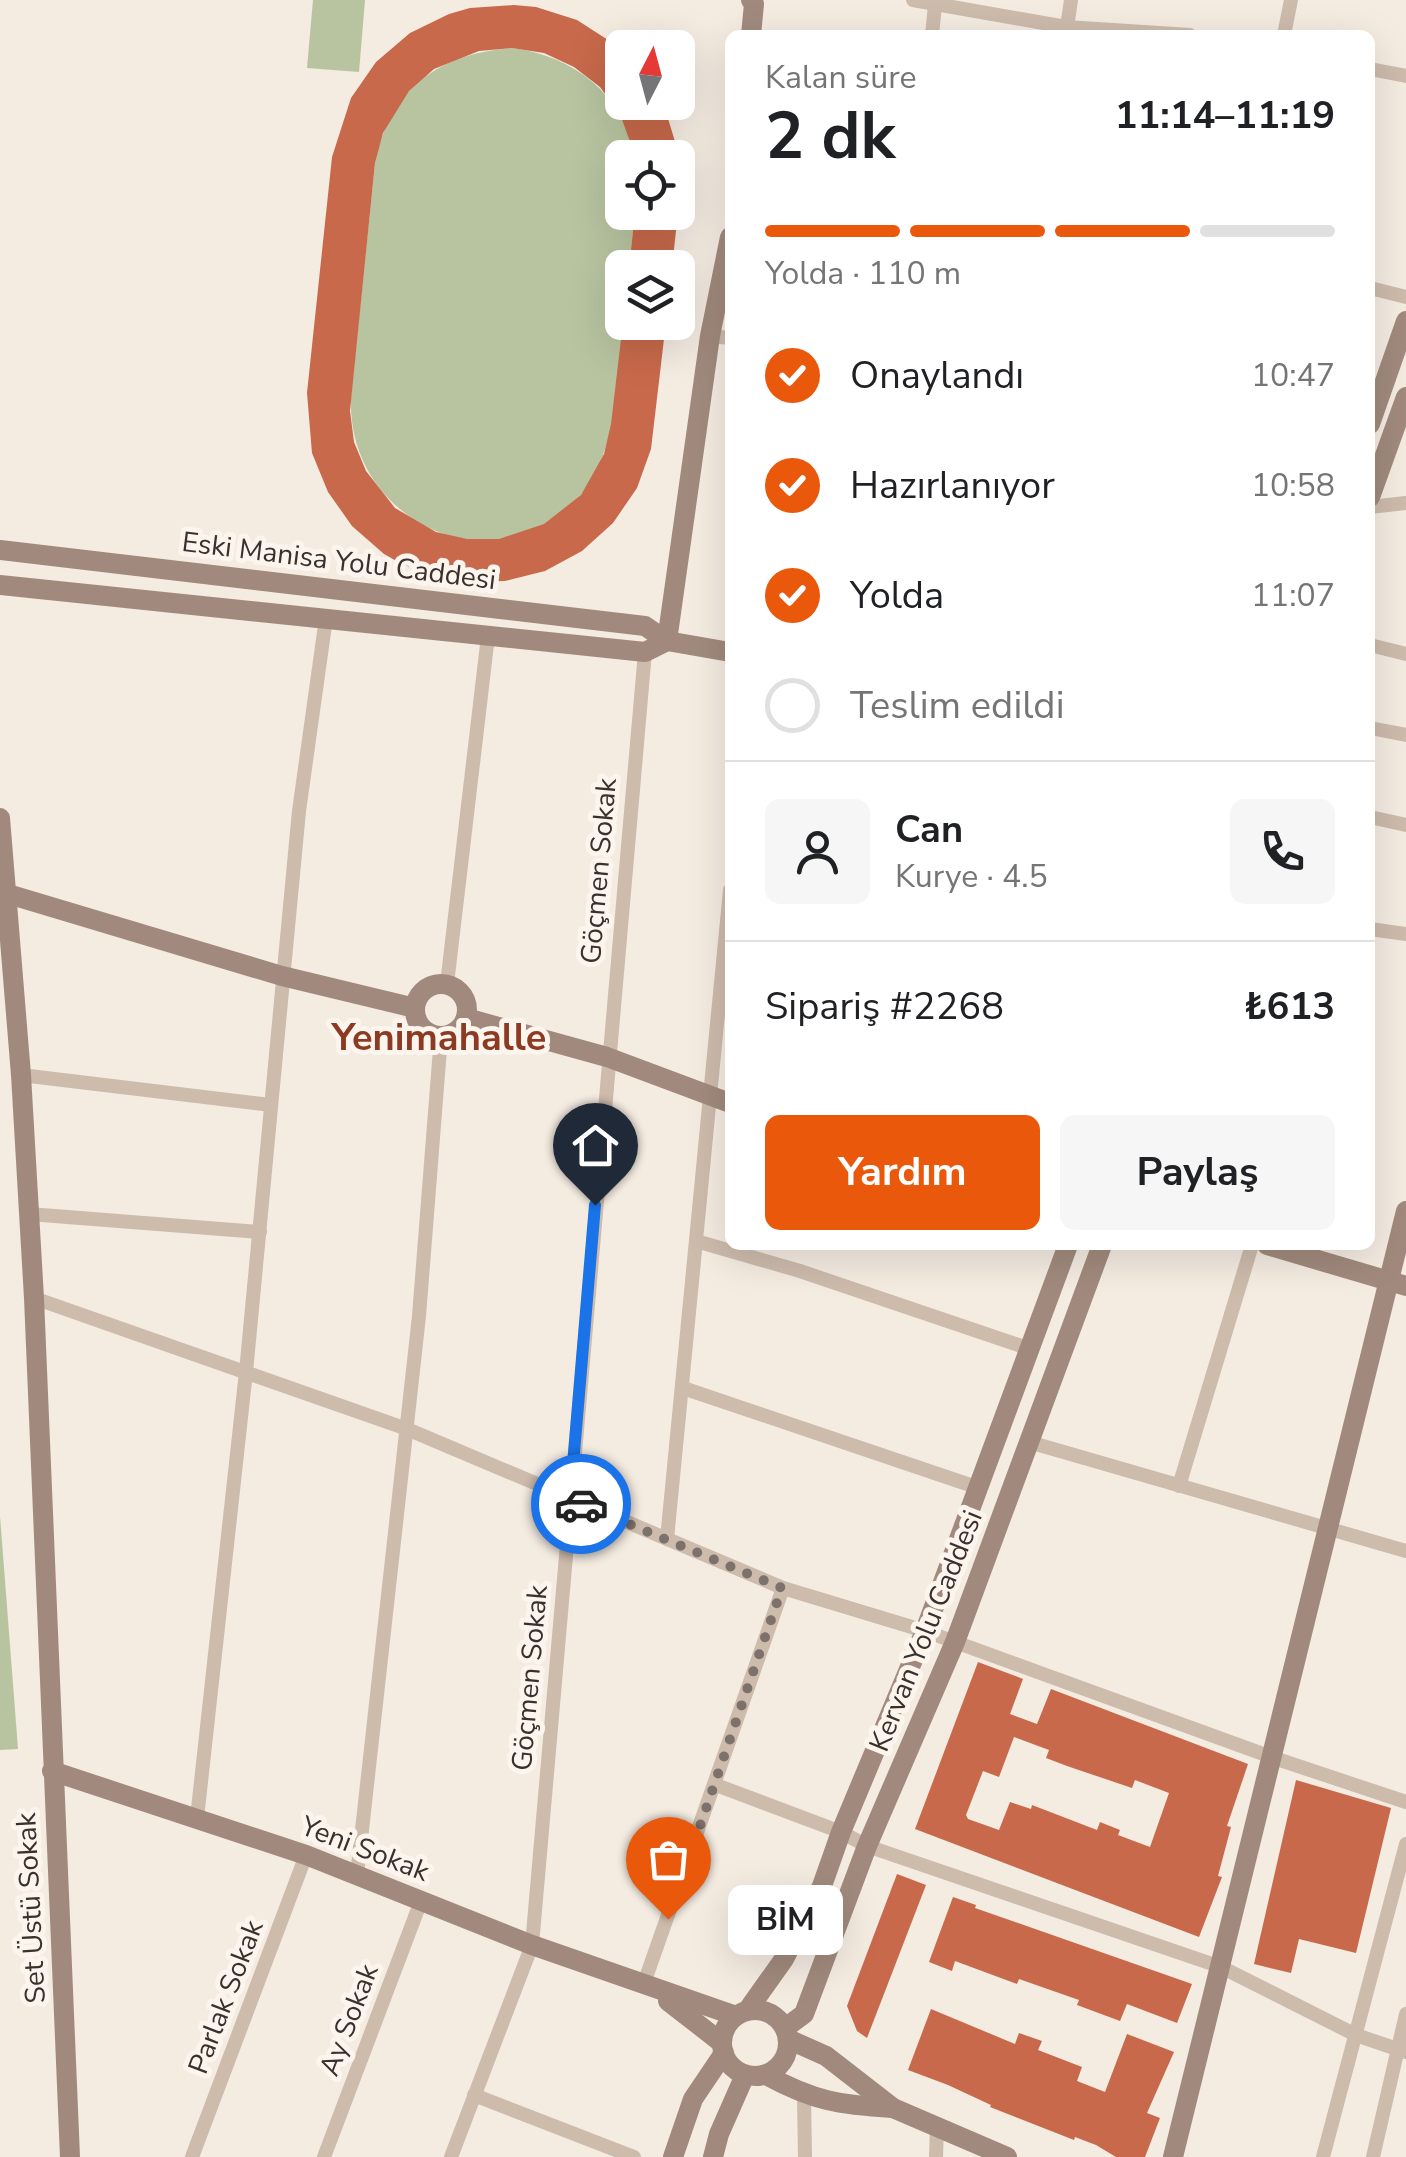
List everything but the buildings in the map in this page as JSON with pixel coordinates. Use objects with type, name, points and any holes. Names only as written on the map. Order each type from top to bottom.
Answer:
[{"type":"street","points":[[751,0],[751,30]]},
{"type":"street","points":[[912,0],[1061,30]]},
{"type":"street","points":[[1066,30],[1071,0]]},
{"type":"street","points":[[1285,30],[1291,0]]},
{"type":"street","points":[[932,30],[934,5]]},
{"type":"street","points":[[1375,70],[1406,76]]},
{"type":"street","points":[[645,652],[666,641],[720,337],[725,287]]},
{"type":"street","points":[[1377,290],[1406,297]]},
{"type":"street","points":[[1375,410],[1406,320]]},
{"type":"street","points":[[1375,483],[1406,399],[1380,396]]},
{"type":"street","points":[[1375,506],[1406,503]]},
{"type":"street","name":"Eski Manisa Yolu Caddesi","points":[[0,550],[645,626],[666,641],[725,651]]},
{"type":"street","name":"Eski Manisa Yolu Caddesi","points":[[0,585],[645,652]]},
{"type":"street","points":[[197,1818],[246,1372],[299,811],[326,618]]},
{"type":"street","points":[[447,984],[488,636]]},
{"type":"street","points":[[1375,647],[1406,654]]},
{"type":"street","name":"Göçmen Sokak","points":[[450,2157],[532,1944],[645,652]]},
{"type":"street","points":[[1375,729],[1406,736]]},
{"type":"street","name":"Set Üstü Sokak","points":[[0,818],[34,1298],[70,2157]]},
{"type":"street","points":[[1375,818],[1406,824]]},
{"type":"street","points":[[8,894],[282,976],[415,1008]]},
{"type":"street","points":[[1375,930],[1406,934]]},
{"type":"street","points":[[447,984],[462,993],[466,1018],[456,1031],[441,1036],[422,1028],[415,1008],[425,988],[447,984]]},
{"type":"street","points":[[666,1539],[696,1241],[721,1100],[725,997]]},
{"type":"street","points":[[466,1018],[607,1057],[721,1100]]},
{"type":"street","points":[[357,1875],[407,1429],[441,1036]]},
{"type":"street","points":[[21,1075],[272,1105]]},
{"type":"street","points":[[1173,2157],[1274,1758],[1326,1527],[1397,1283],[1406,1211]]},
{"type":"street","points":[[29,1214],[260,1232]]},
{"type":"street","points":[[696,1241],[725,1249]]},
{"type":"street","points":[[728,1250],[800,1270],[1030,1350]]},
{"type":"street","name":"Kervan Yolu Caddesi","points":[[741,2014],[792,1945],[822,1886],[980,1488],[1066,1250]]},
{"type":"street","name":"Kervan Yolu Caddesi","points":[[786,2034],[804,2014],[867,1846],[955,1642],[1100,1250]]},
{"type":"street","points":[[1178,1486],[1250,1250]]},
{"type":"street","points":[[1284,1250],[1397,1283]]},
{"type":"street","points":[[34,1298],[407,1429],[782,1588],[925,1631],[1406,1802]]},
{"type":"street","points":[[682,1388],[980,1488]]},
{"type":"street","points":[[1030,1442],[1406,1551]]},
{"type":"street","points":[[649,1988],[782,1588]]},
{"type":"street","name":"Yeni Sokak","points":[[52,1771],[306,1855],[649,1988]]},
{"type":"street","points":[[716,1784],[841,1832],[867,1846],[1222,1967],[1356,2035],[1401,2050]]},
{"type":"street","points":[[1322,2157],[1406,1844]]},
{"type":"street","name":"Parlak Sokak","points":[[192,2157],[306,1855]]},
{"type":"street","name":"Ay Sokak","points":[[324,2157],[421,1900]]},
{"type":"street","points":[[649,1988],[741,2014],[768,2013],[786,2034],[826,2056],[892,2108],[1007,2157]]},
{"type":"street","points":[[649,1988],[723,2048]]},
{"type":"street","points":[[741,2014],[724,2032],[723,2048],[728,2063],[804,2096],[844,2105],[892,2108]]},
{"type":"street","points":[[1372,2157],[1401,2050],[1406,2014]]},
{"type":"street","points":[[713,2157],[719,2134],[756,2075],[784,2061],[786,2034]]},
{"type":"street","points":[[673,2157],[693,2099],[723,2048]]},
{"type":"street","points":[[474,2095],[634,2157]]},
{"type":"street","points":[[804,2096],[805,2157]]},
{"type":"street","points":[[936,2126],[936,2157]]},
{"type":"green space","points":[[313,0],[365,0],[359,72],[307,68]]},
{"type":"green space","points":[[512,48],[535,52],[575,69],[605,95],[605,120],[622,120],[631,140],[605,140],[605,230],[633,230],[631,250],[605,250],[605,340],[621,340],[621,349],[615,409],[600,463],[589,484],[557,518],[519,537],[479,541],[439,532],[404,512],[375,482],[356,443],[351,396],[375,163],[382,137],[405,95],[421,80],[440,67],[485,52]]},
{"type":"green space","points":[[0,1516],[18,1749],[0,1750]]},
{"type":"way so far","points":[[581,1504],[782,1588],[668,1919]]},
{"type":"place","name":"BİM","points":[[668,1919]]},
{"type":"district","name":"Yenimahalle","points":[[439,1037]]},
{"type":"route","points":[[581,1504],[570,1500],[595,1205]]}]
